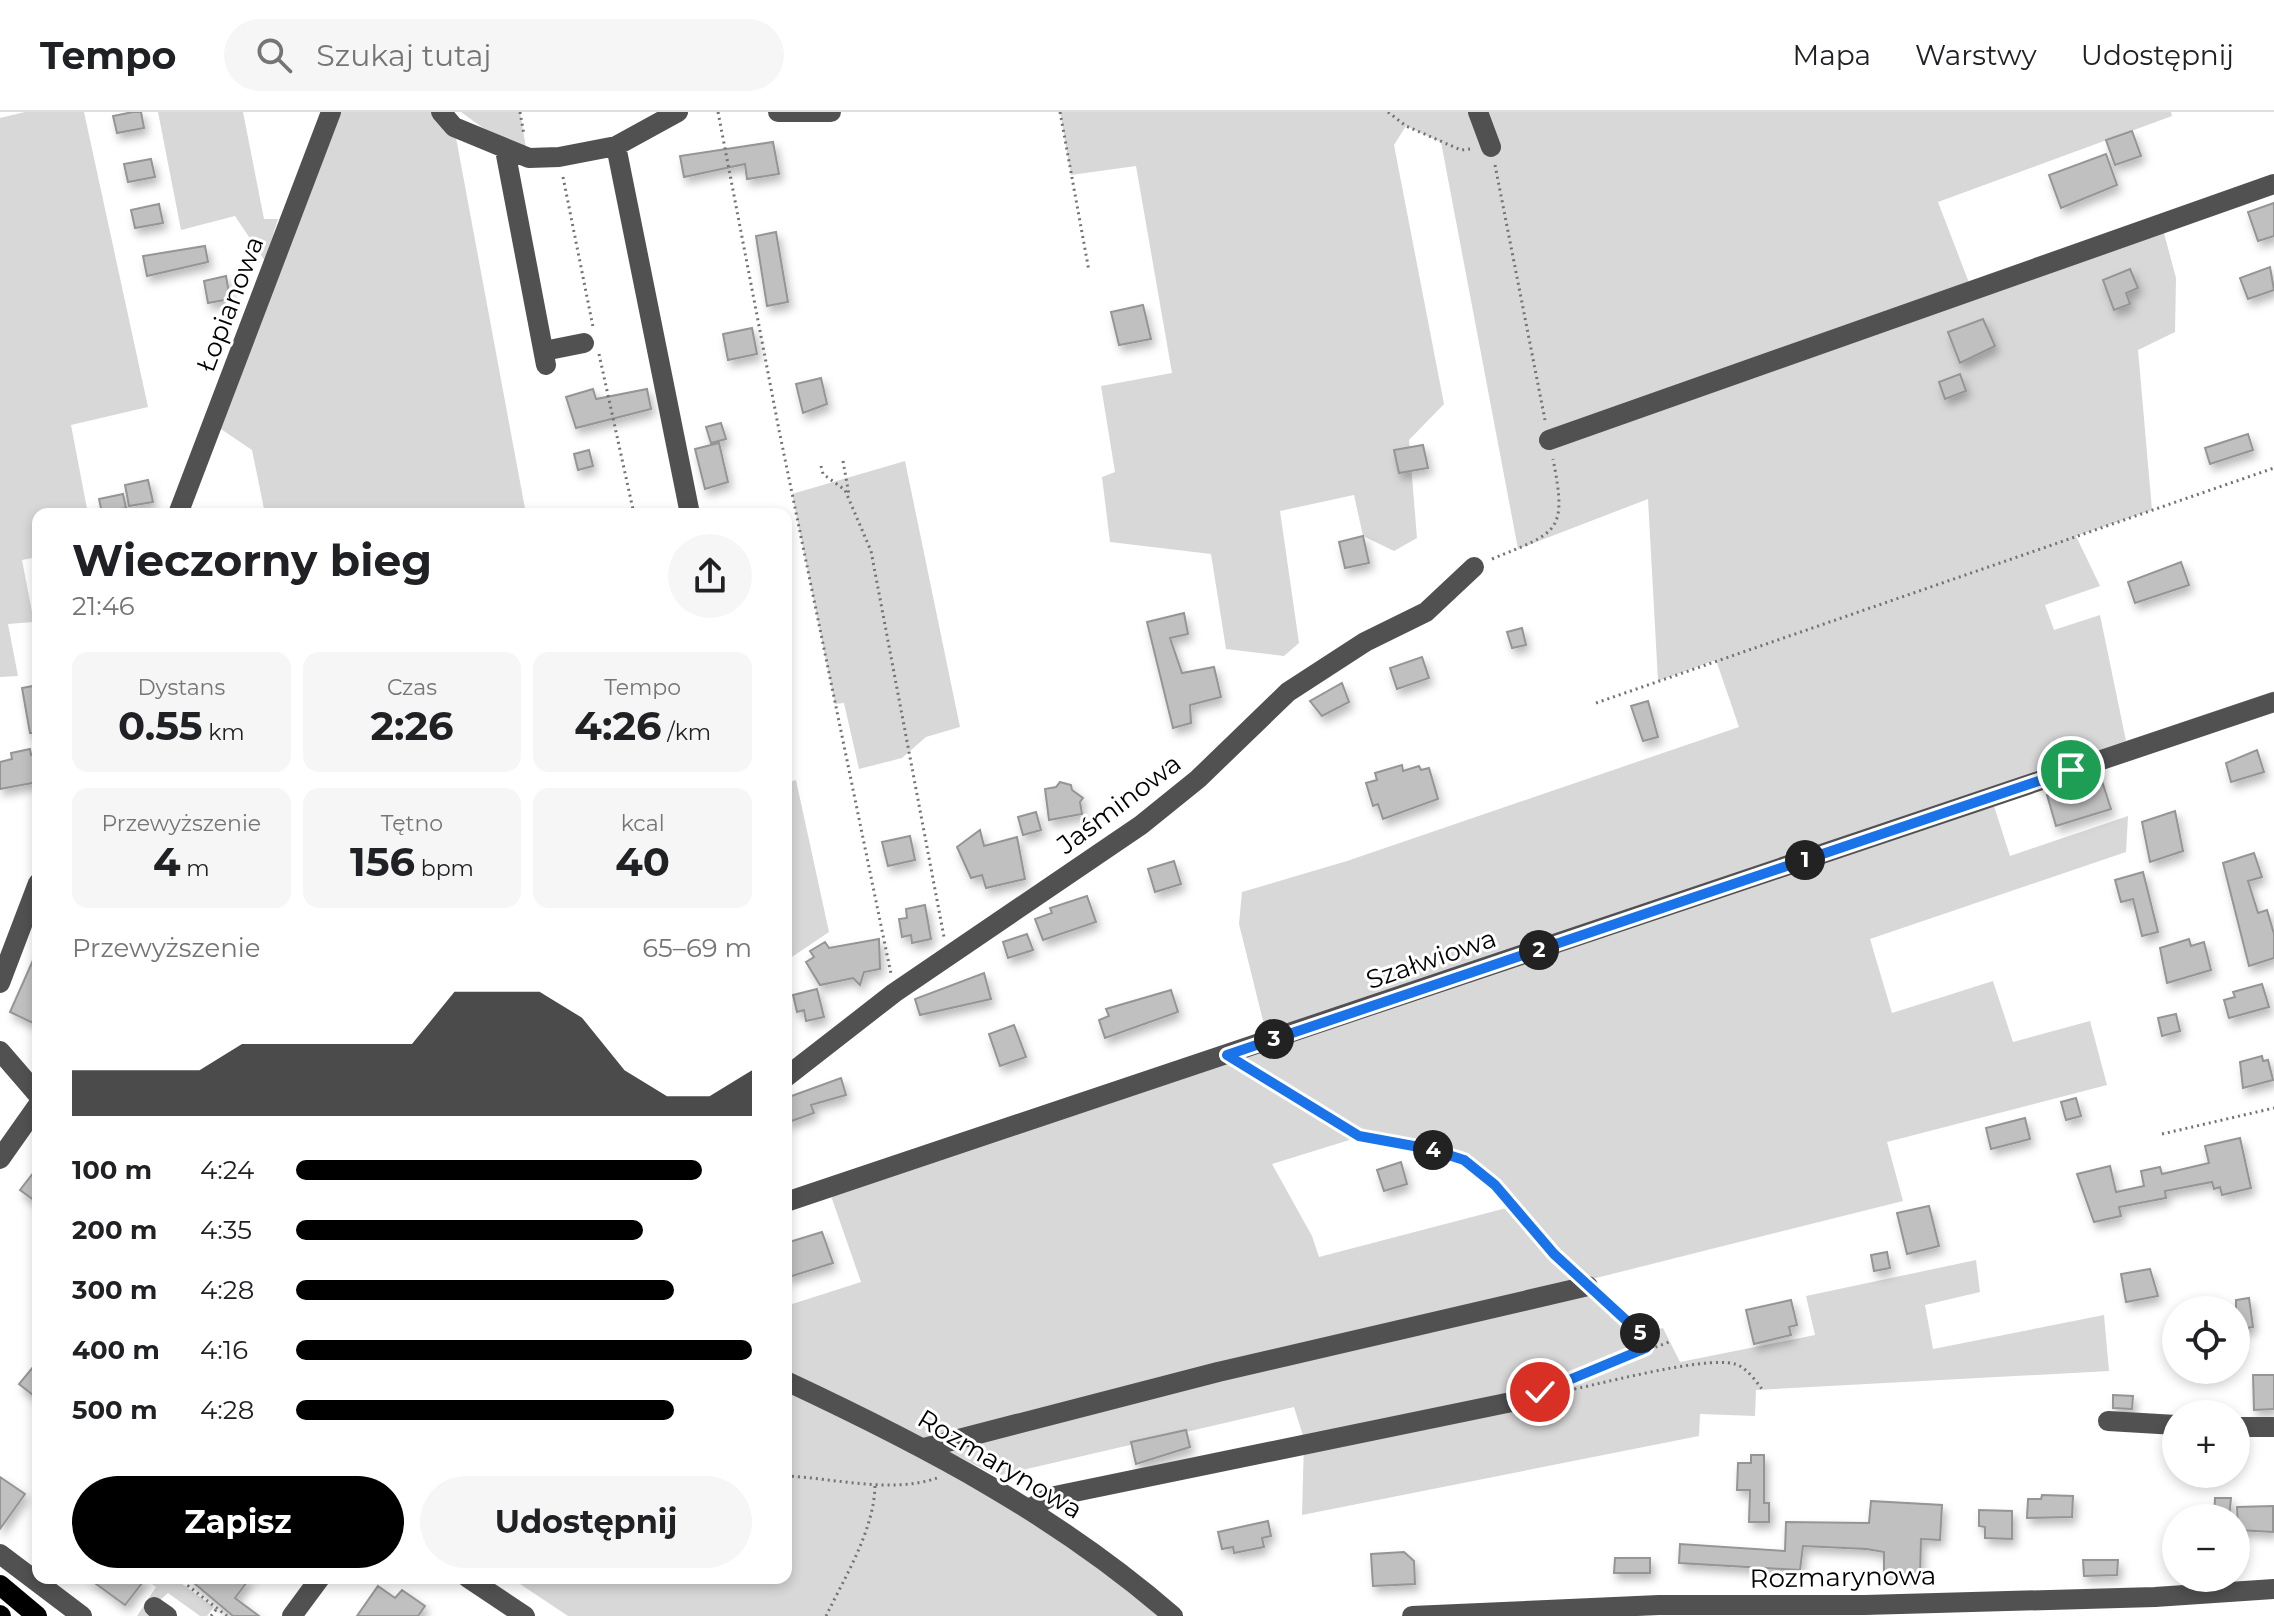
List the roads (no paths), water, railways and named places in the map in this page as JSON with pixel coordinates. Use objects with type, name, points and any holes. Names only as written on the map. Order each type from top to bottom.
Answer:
[{"type":"main road","points":[[0,1585],[37,1616]]},
{"type":"street","name":"Łopianowa","points":[[180,508],[331,112]]},
{"type":"street","points":[[441,112],[454,127],[529,158],[559,157],[616,146],[678,112]]},
{"type":"street","points":[[778,112],[831,112]]},
{"type":"street","points":[[1478,112],[1491,147]]},
{"type":"street","points":[[616,146],[689,508]]},
{"type":"street","points":[[505,150],[545,358],[584,343]]},
{"type":"street","points":[[1549,440],[2274,184]]},
{"type":"street","name":"Jaśminowa","points":[[792,1072],[894,993],[1141,825],[1198,779],[1288,692],[1365,642],[1426,612],[1474,567]]},
{"type":"street","name":"Szałwiowa","points":[[792,1200],[2274,702]]},
{"type":"street","points":[[0,983],[32,899]]},
{"type":"street","points":[[0,1051],[32,1088]]},
{"type":"street","points":[[0,1159],[32,1114]]},
{"type":"street","points":[[924,1448],[1218,1372],[1588,1286]]},
{"type":"street","name":"Rozmarynowa","points":[[792,1384],[956,1464],[1031,1508],[1104,1559],[1173,1616]]},
{"type":"street","points":[[1031,1508],[1050,1497],[1531,1398]]},
{"type":"street","points":[[2108,1421],[2162,1424]]},
{"type":"street","points":[[2250,1427],[2274,1427]]},
{"type":"street","points":[[0,1554],[32,1571]]},
{"type":"street","points":[[47,1584],[82,1616]]},
{"type":"street","points":[[292,1616],[316,1584]]},
{"type":"street","points":[[477,1584],[525,1616]]},
{"type":"street","name":"Rozmarynowa","points":[[1412,1616],[1659,1605],[1865,1611],[2274,1589]]}]
